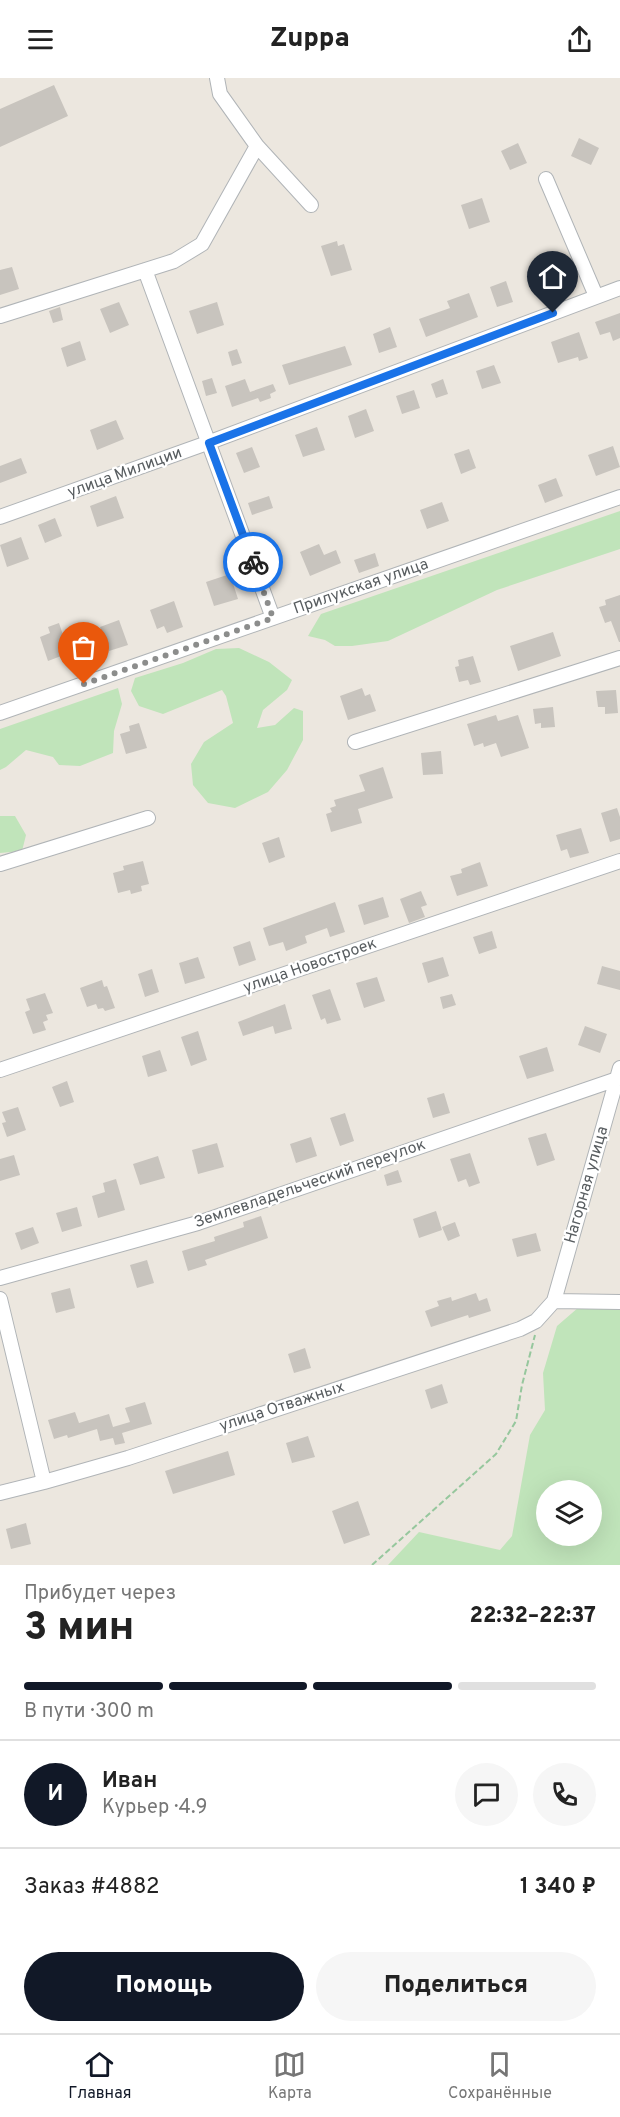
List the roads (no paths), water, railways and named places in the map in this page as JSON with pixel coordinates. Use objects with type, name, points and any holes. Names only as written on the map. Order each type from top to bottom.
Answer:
[{"type":"street","points":[[218,78],[220,94],[257,146],[311,205]]},
{"type":"street","points":[[0,316],[174,261],[202,244],[257,146]]},
{"type":"street","points":[[546,179],[596,296]]},
{"type":"street","points":[[145,270],[273,618]]},
{"type":"street","name":"улица Милиции","points":[[0,518],[209,443],[620,288]]},
{"type":"street","name":"Прилукская улица","points":[[0,713],[620,497]]},
{"type":"street","points":[[355,742],[620,657]]},
{"type":"street","points":[[0,864],[148,818]]},
{"type":"street","name":"улица Новостроек","points":[[0,1070],[620,861]]},
{"type":"street","name":"Землевладельческий переулок","points":[[0,1278],[198,1223],[618,1073]]},
{"type":"street","name":"Нагорная улица","points":[[554,1302],[618,1073]]},
{"type":"street","points":[[0,1299],[44,1482]]},
{"type":"street","points":[[554,1302],[620,1302]]},
{"type":"street","name":"улица Отважных","points":[[0,1493],[128,1458],[520,1329],[536,1321],[554,1302]]}]
